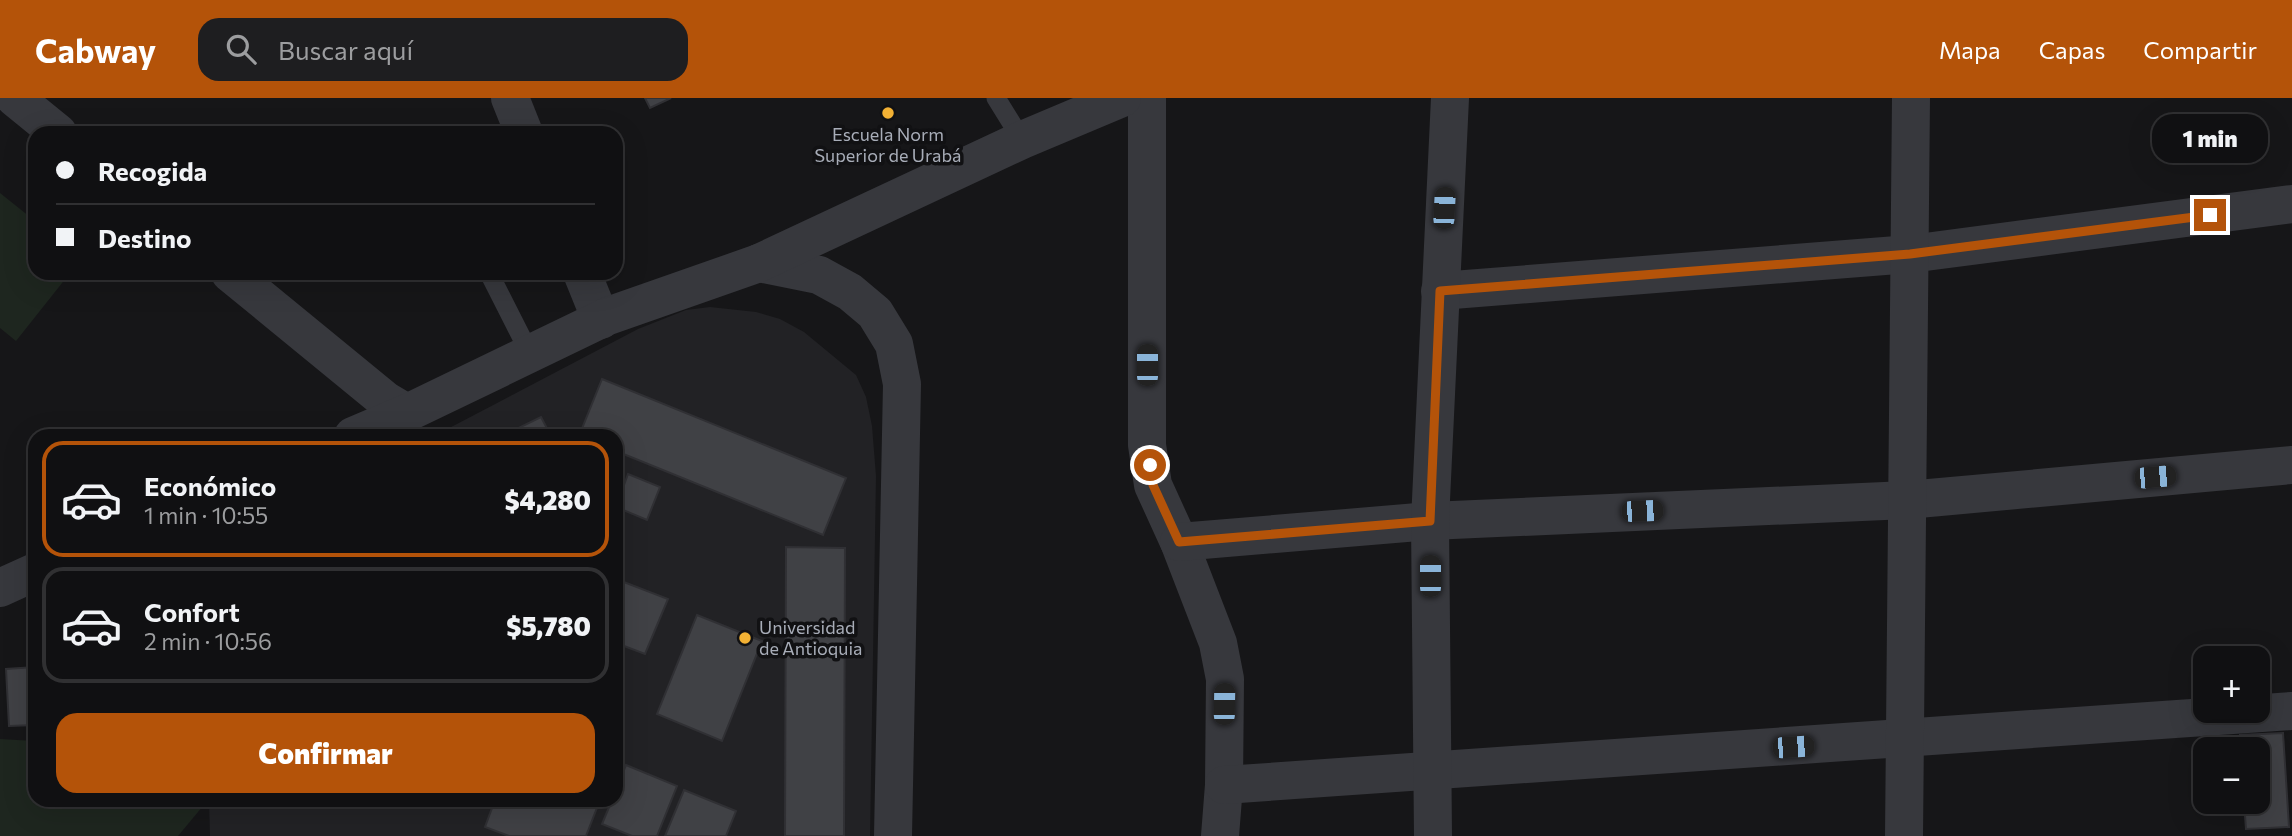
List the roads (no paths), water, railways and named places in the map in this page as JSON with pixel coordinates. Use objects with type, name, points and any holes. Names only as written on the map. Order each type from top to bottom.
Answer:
[{"type":"street","points":[[15,98],[49,126]]},
{"type":"street","points":[[510,98],[521,126]]},
{"type":"street","points":[[370,429],[407,414],[601,320],[759,263],[1022,139],[1122,98]]},
{"type":"street","points":[[1147,98],[1147,445],[1153,485],[1179,542],[1218,643],[1225,679],[1224,785],[1220,836]]},
{"type":"street","points":[[1433,836],[1430,521],[1450,98]]},
{"type":"street","points":[[1904,836],[1911,98]]},
{"type":"street","points":[[1440,291],[1910,254],[2292,204]]},
{"type":"street","points":[[759,263],[819,275],[850,292],[875,313],[894,344],[902,384],[893,836]]},
{"type":"street","points":[[239,280],[385,400],[407,414]]},
{"type":"street","points":[[585,280],[601,320]]},
{"type":"street","points":[[1179,542],[1430,521],[1907,500],[2292,465]]},
{"type":"street","points":[[0,588],[28,575]]},
{"type":"street","points":[[1224,785],[2292,711]]},
{"type":"lane","points":[[996,98],[1022,139]]},
{"type":"lane","points":[[493,280],[530,354]]},
{"type":"place","name":"Escuela Norm Superior de Urabá","points":[[888,113]]},
{"type":"place","name":"Universidad de Antioquia","points":[[745,638]]}]
